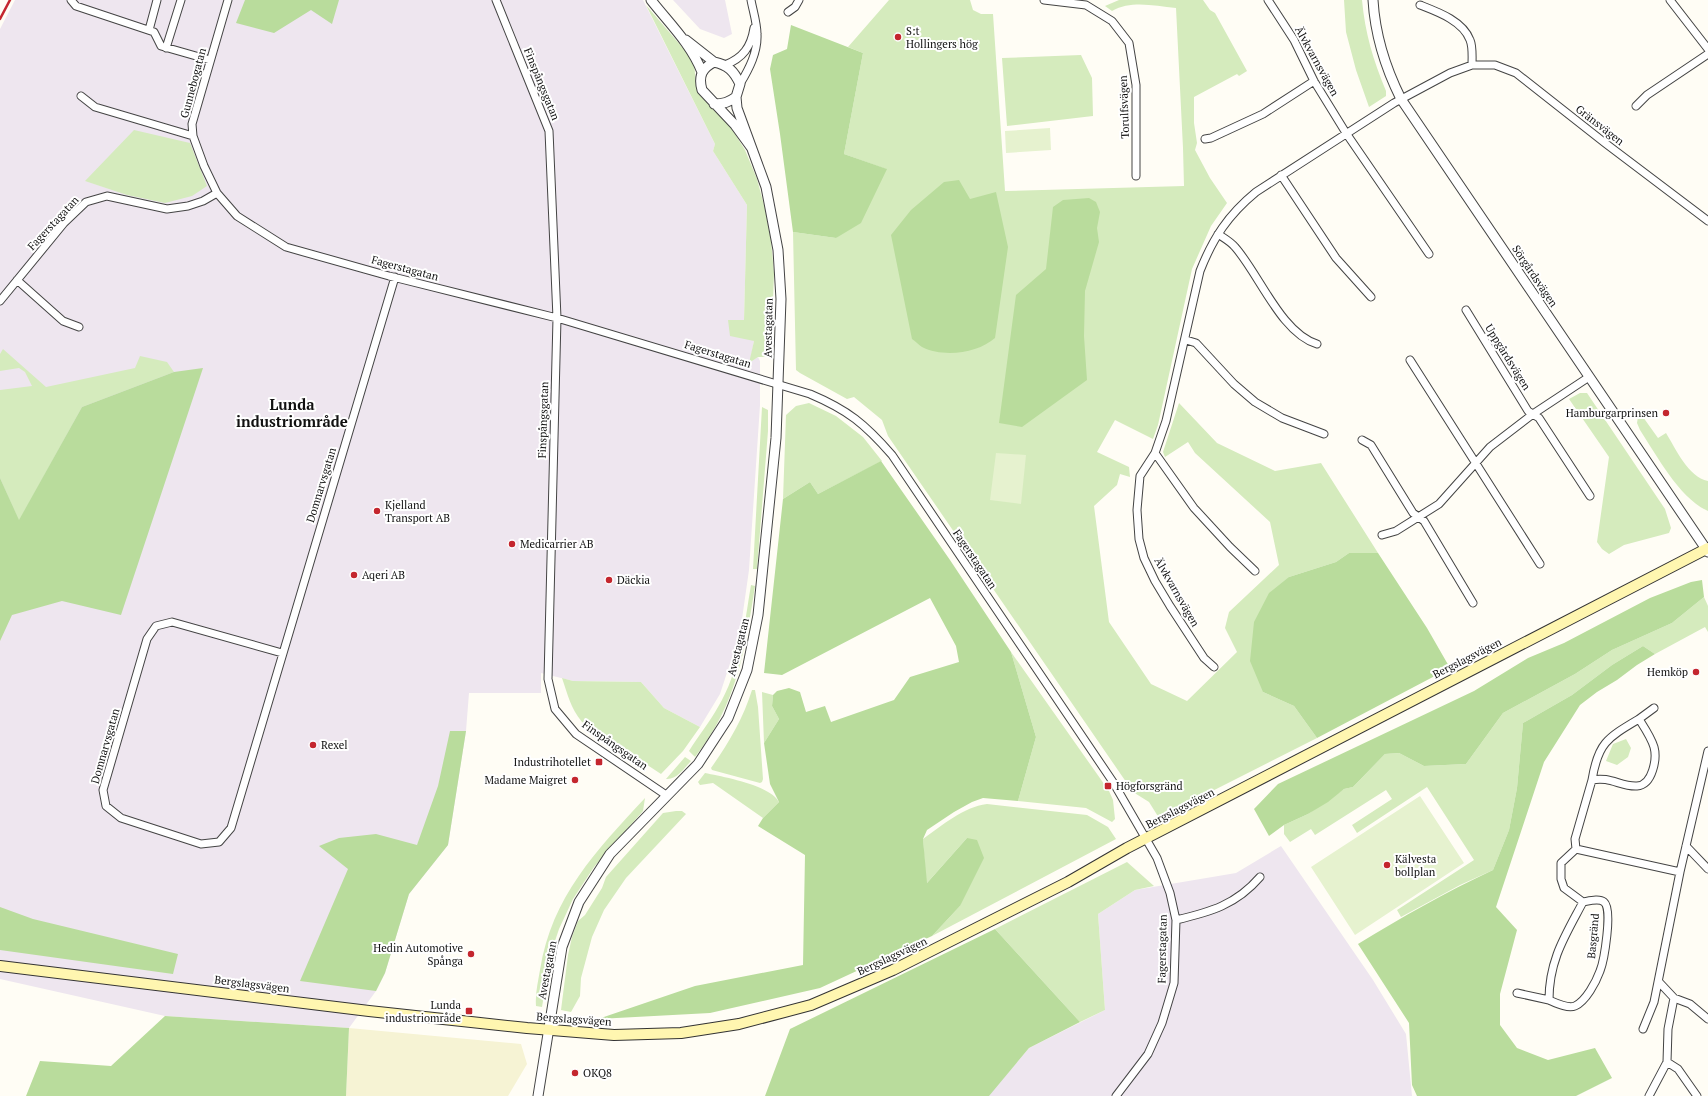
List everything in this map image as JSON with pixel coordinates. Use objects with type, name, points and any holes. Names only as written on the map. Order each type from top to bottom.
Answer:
[{"type":"main road","name":"Bergslagsvägen","points":[[0,966],[369,1011],[549,1029],[614,1034],[681,1033],[739,1024],[811,1005],[893,970],[1068,882],[1146,839],[1707,550]]},
{"type":"street","points":[[71,0],[76,6],[154,32],[161,46],[210,60]]},
{"type":"street","points":[[149,30],[157,0]]},
{"type":"street","points":[[166,48],[181,0]]},
{"type":"street","name":"Gunnebogatan","points":[[217,193],[204,166],[193,136],[192,124],[228,0]]},
{"type":"street","name":"Finspångsgatan","points":[[496,0],[549,131],[557,318],[548,679],[556,708],[576,734],[666,795]]},
{"type":"street","points":[[652,0],[680,35],[702,72]]},
{"type":"street","name":"Avestagatan","points":[[538,1096],[562,947],[579,902],[610,854],[705,756],[728,718],[747,670],[760,600],[776,438],[781,299],[778,250],[766,187],[737,108],[736,96],[740,84],[748,71],[757,41],[757,32],[751,0]]},
{"type":"street","points":[[788,12],[795,7],[799,0]]},
{"type":"street","name":"Torulfsvägen","points":[[1044,0],[1086,5],[1112,21],[1129,43],[1136,85],[1136,176]]},
{"type":"street","name":"Älvkvarnsvägen","points":[[1268,0],[1294,40],[1314,81],[1346,133],[1429,254]]},
{"type":"street","name":"Sörgårdsvägen","points":[[1373,0],[1376,22],[1386,63],[1401,99],[1707,550]]},
{"type":"street","points":[[1670,0],[1708,49]]},
{"type":"street","points":[[1420,5],[1441,13],[1463,29],[1471,41],[1472,65]]},
{"type":"street","name":"Avestagatan","points":[[725,65],[735,61],[744,54],[749,45],[755,24]]},
{"type":"street","points":[[680,35],[714,62],[725,65],[732,70],[740,84]]},
{"type":"street","points":[[1636,106],[1646,95],[1708,54]]},
{"type":"street","points":[[702,72],[707,65],[714,62]]},
{"type":"street","name":"Gränsvägen","points":[[1401,99],[1450,73],[1472,65],[1495,65],[1516,73],[1605,143],[1708,220]]},
{"type":"street","name":"Avestagatan","points":[[702,72],[700,77],[702,90],[735,125],[751,147]]},
{"type":"street","points":[[1205,139],[1211,138],[1263,114],[1314,81]]},
{"type":"street","points":[[81,96],[94,107],[193,136]]},
{"type":"street","points":[[714,104],[730,102],[736,96]]},
{"type":"street","name":"Älvkvarnsvägen","points":[[1214,667],[1204,658],[1155,581],[1144,558],[1139,539],[1137,510],[1140,476],[1155,452],[1166,421],[1186,340],[1200,271],[1218,234],[1239,206],[1281,175],[1401,99]]},
{"type":"street","points":[[1281,175],[1336,258],[1371,297]]},
{"type":"street","name":"Fagerstagatan","points":[[0,301],[64,223],[86,202],[107,196],[167,209],[188,206],[203,201],[217,193],[237,216],[286,247],[395,277],[557,318],[778,383],[817,397],[848,413],[873,434],[892,455],[1113,782],[1161,867],[1170,893],[1176,920],[1174,983],[1162,1023],[1148,1054],[1116,1096]]},
{"type":"street","points":[[1218,234],[1235,246],[1280,313],[1306,340],[1317,344]]},
{"type":"street","name":"Domnarvsgatan","points":[[282,653],[172,622],[156,626],[147,639],[103,790],[106,806],[121,818],[201,844],[219,842],[231,828],[395,277]]},
{"type":"street","points":[[17,280],[63,321],[79,327]]},
{"type":"street","name":"Uppgårdsvägen","points":[[1466,310],[1528,411],[1539,418],[1590,496]]},
{"type":"street","points":[[1186,340],[1196,343],[1234,384],[1255,402],[1282,418],[1324,434]]},
{"type":"street","points":[[1410,360],[1540,564]]},
{"type":"street","points":[[1382,536],[1396,531],[1442,500],[1490,447],[1533,414],[1589,377]]},
{"type":"street","points":[[1362,440],[1371,445],[1413,513],[1424,521],[1473,603]]},
{"type":"street","points":[[1155,452],[1194,508],[1230,547],[1255,570]]},
{"type":"street","points":[[1654,708],[1612,735],[1597,754],[1592,780],[1575,839],[1576,849],[1680,872]]},
{"type":"street","points":[[1592,780],[1600,778],[1637,786],[1644,784],[1650,776],[1655,760],[1654,746],[1639,719]]},
{"type":"street","points":[[1643,1029],[1654,1002],[1659,982],[1680,872],[1708,751]]},
{"type":"street","points":[[1686,846],[1708,869]]},
{"type":"street","name":"Basgränd","points":[[1517,993],[1549,1000],[1570,1007],[1575,1006],[1592,990],[1600,971],[1606,944],[1607,907],[1602,901],[1583,902],[1564,888],[1561,880],[1561,862],[1576,849]]},
{"type":"street","points":[[1176,920],[1208,913],[1226,905],[1252,886],[1260,878]]},
{"type":"street","name":"Basgränd","points":[[1549,1000],[1550,976],[1556,955],[1560,944],[1583,902]]},
{"type":"street","points":[[1659,982],[1674,998],[1690,1004],[1708,1019]]},
{"type":"street","points":[[1649,1096],[1668,1062],[1668,1029],[1674,998]]},
{"type":"street","points":[[1668,1062],[1678,1069],[1697,1096]]},
{"type":"shaded area","name":"Lunda industriområde","points":[[15,0],[643,0],[715,144],[713,151],[747,205],[744,320],[728,320],[754,341],[750,362],[758,357],[760,361],[760,405],[749,570],[740,633],[720,694],[700,727],[664,708],[641,682],[573,681],[541,673],[541,693],[469,693],[466,731],[448,845],[409,894],[385,973],[376,991],[349,1028],[165,1016],[0,979],[0,29]]},
{"type":"shaded area","points":[[673,0],[725,0],[732,34],[724,38],[700,29]]},
{"type":"shaded area","points":[[1281,846],[1373,980],[1406,1034],[1412,1096],[988,1096],[1029,1048],[1105,1010],[1098,914],[1135,890],[1236,873]]},
{"type":"shaded area","points":[[349,1028],[521,1044],[527,1064],[508,1096],[346,1096]]},
{"type":"green space","points":[[245,0],[339,0],[332,24],[311,10],[274,33],[236,23]]},
{"type":"green space","points":[[889,0],[970,0],[973,10],[981,14],[993,14],[1005,191],[1184,186],[1176,8],[1135,5],[1112,11],[1105,6],[1119,0],[1203,0],[1210,10],[1215,13],[1247,71],[1239,76],[1237,74],[1194,97],[1194,123],[1197,143],[1195,150],[1210,178],[1227,203],[1211,226],[1192,269],[1158,425],[1153,439],[1115,420],[1097,452],[1129,467],[1130,477],[1120,474],[1117,485],[1094,506],[1109,622],[1151,684],[1187,701],[1237,652],[1225,628],[1229,612],[1279,565],[1270,522],[1195,453],[1188,442],[1165,457],[1163,452],[1179,403],[1217,443],[1275,471],[1321,463],[1378,553],[1349,553],[1336,562],[1289,577],[1263,692],[1294,706],[1317,738],[1159,818],[1149,802],[1133,792],[888,436],[882,420],[854,397],[847,399],[796,370],[793,232],[836,238],[886,169],[844,154],[863,53],[848,47]]},
{"type":"green space","points":[[1344,0],[1362,0],[1370,46],[1386,91],[1386,96],[1369,107],[1356,70],[1346,32]]},
{"type":"green space","points":[[646,5],[694,61],[696,87],[700,95],[730,126],[745,150],[757,179],[771,241],[774,273],[771,352],[769,357],[758,357],[749,363],[754,341],[730,336],[728,320],[744,320],[747,205],[713,151],[715,144]]},
{"type":"green space","points":[[791,25],[863,53],[844,154],[887,169],[861,223],[836,238],[793,232],[770,69],[773,55],[787,49]]},
{"type":"green space","points":[[1081,55],[1092,78],[1093,116],[1007,126],[1002,58]]},
{"type":"green space","points":[[1050,128],[1051,150],[1006,153],[1005,131]]},
{"type":"green space","points":[[134,130],[190,143],[207,186],[192,196],[165,203],[127,195],[85,181]]},
{"type":"green space","points":[[959,180],[970,199],[996,192],[1008,247],[995,338],[980,347],[950,353],[922,347],[912,339],[891,235],[911,210],[944,182]]},
{"type":"green space","points":[[1089,198],[1096,202],[1100,212],[1097,228],[1099,242],[1085,291],[1084,336],[1087,380],[1022,427],[999,423],[1016,295],[1046,269],[1053,207],[1063,200]]},
{"type":"green space","points":[[3,349],[46,387],[135,368],[140,356],[167,362],[174,372],[82,407],[19,521],[0,478],[0,390],[32,386],[25,372],[19,368],[0,371],[0,354]]},
{"type":"green space","points":[[203,368],[121,615],[62,601],[12,615],[0,641],[0,478],[19,520],[82,407],[174,372]]},
{"type":"green space","points":[[1580,393],[1587,393],[1665,509],[1671,528],[1669,533],[1624,545],[1609,554],[1602,549],[1597,542],[1609,457],[1569,399]]},
{"type":"green space","points":[[809,403],[836,416],[863,437],[882,461],[818,494],[810,482],[783,499],[786,415],[796,406]]},
{"type":"green space","points":[[762,407],[768,410],[768,431],[757,569],[753,569]]},
{"type":"green space","points":[[1638,417],[1643,417],[1658,438],[1666,433],[1683,462],[1694,474],[1708,481],[1708,511],[1688,497],[1670,476],[1640,430],[1637,423]]},
{"type":"green space","points":[[996,453],[1026,455],[1021,504],[990,500]]},
{"type":"green space","points":[[881,461],[950,560],[1011,652],[1036,737],[1018,801],[983,798],[954,812],[927,830],[923,839],[927,883],[967,838],[977,840],[984,858],[960,906],[932,936],[820,988],[710,1013],[598,1019],[695,986],[803,965],[805,855],[758,826],[763,818],[779,802],[770,784],[764,743],[779,719],[772,706],[773,695],[777,691],[789,688],[800,692],[806,712],[825,706],[831,722],[894,700],[910,677],[959,662],[956,646],[930,598],[782,675],[764,673],[783,499],[810,482],[818,494]]},
{"type":"green space","points":[[1349,553],[1378,553],[1427,628],[1450,668],[1317,738],[1294,706],[1263,692],[1250,661],[1254,622],[1269,593],[1289,577],[1336,562]]},
{"type":"green space","points":[[1702,580],[1704,597],[1672,623],[1612,650],[1575,674],[1503,713],[1466,764],[1424,766],[1399,753],[1385,754],[1353,787],[1344,789],[1328,802],[1308,814],[1284,825],[1269,836],[1254,809],[1278,784],[1474,691],[1528,658],[1564,643],[1650,598],[1691,582]]},
{"type":"green space","points":[[751,585],[755,586],[743,654],[737,676],[721,717],[695,757],[689,751],[715,713],[731,679],[740,648]]},
{"type":"green space","points":[[1704,597],[1708,606],[1708,632],[1705,627],[1655,654],[1643,646],[1612,665],[1572,695],[1523,723],[1517,788],[1509,830],[1493,870],[1460,885],[1401,917],[1397,910],[1474,860],[1427,787],[1357,833],[1352,825],[1392,799],[1386,790],[1315,835],[1311,829],[1290,842],[1284,834],[1284,825],[1308,814],[1344,789],[1353,787],[1385,754],[1399,753],[1424,766],[1466,764],[1503,713],[1575,674],[1612,650],[1672,623]]},
{"type":"green space","points":[[1643,646],[1655,654],[1580,705],[1544,762],[1496,907],[1517,930],[1500,994],[1500,1025],[1517,1048],[1548,1060],[1595,1048],[1612,1078],[1576,1096],[1417,1096],[1412,1085],[1409,1023],[1358,944],[1424,905],[1493,870],[1509,830],[1517,788],[1523,723],[1572,695],[1612,665]]},
{"type":"green space","points":[[1011,652],[1109,791],[1113,800],[1115,819],[1112,822],[1086,808],[1018,801],[1036,737]]},
{"type":"green space","points":[[562,678],[573,681],[641,682],[664,708],[700,727],[683,751],[661,774],[582,722],[572,706]]},
{"type":"green space","points":[[752,690],[755,690],[758,707],[763,779],[760,783],[712,770],[711,768],[734,731]]},
{"type":"green space","points":[[762,692],[773,695],[772,706],[779,719],[764,743]]},
{"type":"green space","points":[[450,731],[466,731],[448,845],[409,894],[385,973],[376,991],[300,981],[348,869],[319,846],[339,838],[376,834],[417,845],[438,786]]},
{"type":"green space","points":[[1626,739],[1631,748],[1628,757],[1617,765],[1606,761],[1613,744]]},
{"type":"green space","points":[[685,757],[691,761],[677,776],[666,779]]},
{"type":"green space","points":[[705,773],[734,779],[757,786],[774,796],[779,802],[763,818],[713,783],[700,785],[698,782]]},
{"type":"green space","name":"Kälvesta bollplan","points":[[1420,796],[1464,863],[1355,935],[1311,867]]},
{"type":"green space","points":[[645,798],[643,811],[594,867],[573,899],[559,929],[551,953],[542,1007],[536,1006],[537,988],[546,944],[555,919],[566,897],[593,856]]},
{"type":"green space","points":[[987,804],[1087,815],[1108,827],[1116,839],[932,936],[960,906],[967,838],[926,884],[923,839],[961,813]]},
{"type":"green space","points":[[682,811],[686,814],[626,878],[604,910],[592,937],[581,978],[580,996],[571,1012],[561,1010],[568,955],[572,937],[578,921],[585,915],[602,888],[606,877],[663,813]]},
{"type":"green space","points":[[1127,862],[1154,886],[1135,890],[1098,914],[1105,1010],[1080,1022],[995,929]]},
{"type":"green space","points":[[0,907],[33,919],[178,954],[173,974],[0,950]]},
{"type":"green space","points":[[995,929],[1080,1022],[1029,1048],[989,1096],[765,1096],[790,1029]]},
{"type":"green space","points":[[165,1016],[349,1028],[346,1096],[26,1096],[40,1061],[111,1066]]},
{"type":"railway","points":[[0,19],[10,0]]},
{"type":"place","name":"S:t Hollingers hög","points":[[898,37]]},
{"type":"place","name":"Hamburgarprinsen","points":[[1666,413]]},
{"type":"place","name":"Kjelland Transport AB","points":[[377,511]]},
{"type":"place","name":"Medicarrier AB","points":[[512,544]]},
{"type":"place","name":"Aqeri AB","points":[[354,575]]},
{"type":"place","name":"Däckia","points":[[609,580]]},
{"type":"place","name":"Hemköp","points":[[1696,672]]},
{"type":"place","name":"Rexel","points":[[313,745]]},
{"type":"place","name":"Industrihotellet","points":[[599,762]]},
{"type":"place","name":"Madame Maigret","points":[[575,780]]},
{"type":"place","name":"Högforsgränd","points":[[1108,786]]},
{"type":"place","name":"Kälvesta bollplan","points":[[1387,865]]},
{"type":"place","name":"Hedin Automotive Spånga","points":[[471,954]]},
{"type":"place","name":"Lunda industriområde","points":[[469,1011]]},
{"type":"place","name":"OKQ8","points":[[575,1073]]},
{"type":"district","name":"Lunda industriområde","points":[[292,414]]}]
